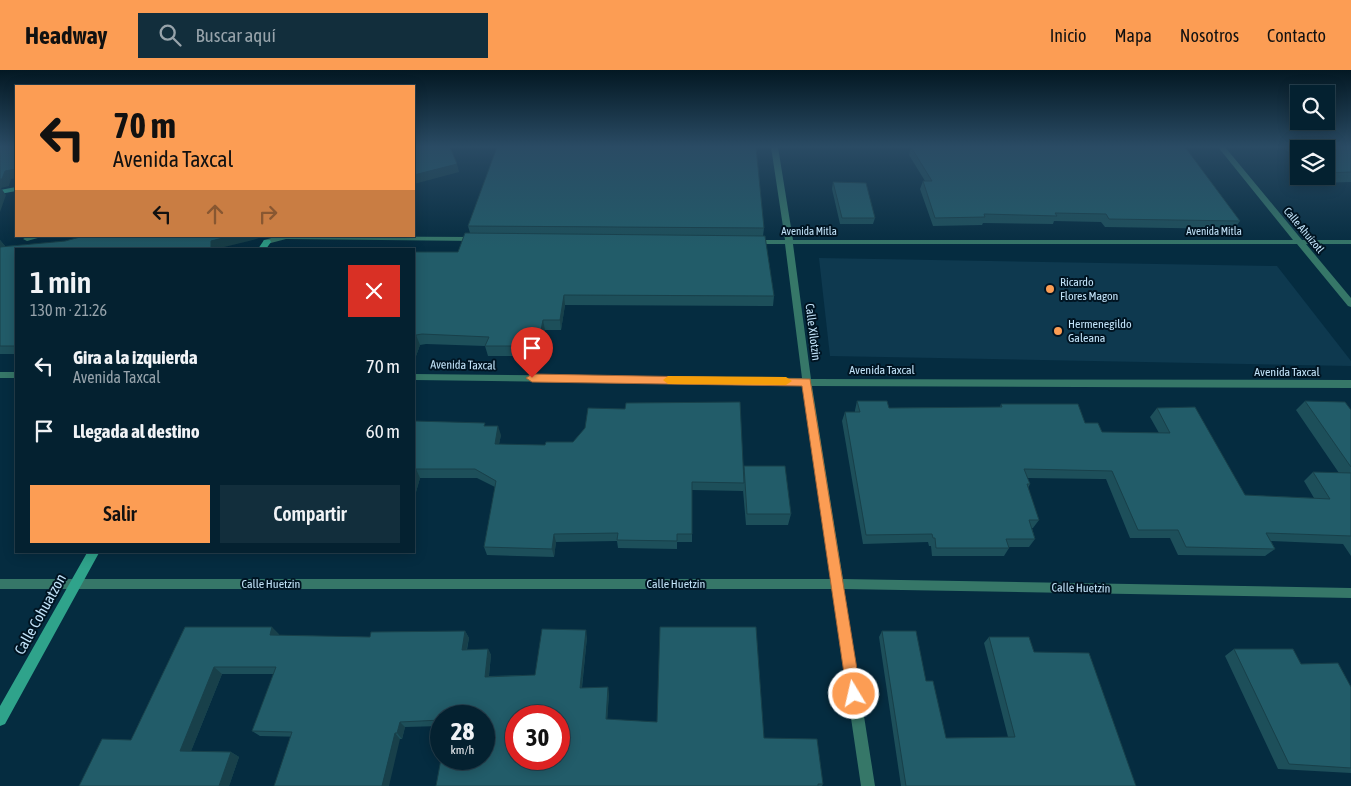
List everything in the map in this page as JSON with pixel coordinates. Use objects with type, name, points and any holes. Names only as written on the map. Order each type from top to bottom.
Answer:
[{"type":"street","name":"Calle Xilotzin","points":[[779,180],[789,242],[806,382],[868,786]]},
{"type":"street","name":"Calle Ahuízotl","points":[[1249,180],[1351,304]]},
{"type":"street","points":[[0,192],[15,189]]},
{"type":"street","points":[[265,246],[286,237],[484,239]]},
{"type":"street","name":"Avenida Mitla","points":[[740,241],[1351,242]]},
{"type":"street","points":[[0,375],[15,375]]},
{"type":"street","name":"Avenida Taxcal","points":[[415,377],[806,382],[1351,384]]},
{"type":"street","name":"Calle Cohuatzon","points":[[0,719],[93,553]]},
{"type":"street","name":"Calle Huetzin","points":[[0,584],[837,584],[1351,593]]},
{"type":"shaded area","points":[[819,258],[1277,266],[1351,361],[1351,366],[830,356]]},
{"type":"building","points":[[485,180],[759,180],[764,228],[468,226]]},
{"type":"building","points":[[1210,180],[1240,221],[1109,219],[1106,214],[1055,213],[1057,216],[984,214],[985,217],[935,218],[923,181]]},
{"type":"building","points":[[833,182],[866,183],[875,218],[842,218]]},
{"type":"building","points":[[465,233],[765,236],[774,296],[564,295],[560,320],[543,320],[540,335],[523,335],[521,346],[485,346],[489,337],[422,334],[416,335],[415,338],[415,252],[458,252]]},
{"type":"building","points":[[80,237],[227,237],[211,241],[210,248],[15,248],[15,346],[0,346],[0,247],[65,241]]},
{"type":"building","points":[[857,401],[887,401],[889,408],[1002,407],[1001,404],[1078,404],[1085,423],[1098,423],[1102,432],[1170,433],[1157,408],[1195,407],[1245,495],[1330,499],[1313,472],[1351,473],[1351,536],[1266,533],[1275,549],[1186,547],[1178,530],[1138,530],[1112,471],[1024,469],[1030,484],[1027,484],[1039,520],[1029,520],[1035,539],[1006,539],[1009,548],[936,548],[935,538],[933,538],[932,534],[866,535],[845,412],[860,412]]},
{"type":"building","points":[[1305,401],[1345,402],[1351,410],[1351,467]]},
{"type":"building","points":[[740,402],[744,483],[692,482],[692,534],[677,534],[677,541],[617,540],[618,533],[554,534],[552,549],[484,547],[496,481],[475,469],[416,469],[415,474],[415,421],[485,423],[484,426],[498,426],[495,444],[545,445],[546,442],[573,442],[585,428],[588,408],[625,409],[626,403]]},
{"type":"building","points":[[744,466],[785,466],[791,514],[747,514]]},
{"type":"building","points":[[185,627],[272,627],[270,635],[370,637],[371,632],[465,631],[462,650],[488,649],[485,677],[535,675],[542,629],[586,630],[580,688],[608,687],[606,719],[657,722],[660,627],[756,627],[764,738],[817,739],[823,784],[818,784],[818,786],[436,786],[439,770],[495,770],[495,705],[430,705],[430,721],[400,722],[397,733],[395,733],[382,786],[274,786],[292,732],[252,731],[276,667],[214,667],[180,751],[231,752],[219,786],[79,786],[102,739],[131,740]]},
{"type":"building","points":[[882,631],[916,631],[926,681],[933,681],[946,738],[1015,737],[989,637],[1029,637],[1034,652],[1089,653],[1136,786],[906,786]]},
{"type":"building","points":[[1234,649],[1293,649],[1301,664],[1338,663],[1351,687],[1351,768],[1289,764]]},
{"type":"slow traffic","points":[[668,380],[786,381]]},
{"type":"place","name":"Ricardo Flores Magon","points":[[1050,289]]},
{"type":"place","name":"Hermenegildo Galeana","points":[[1058,331]]},
{"type":"route","points":[[532,378],[806,382],[854,694]]}]
